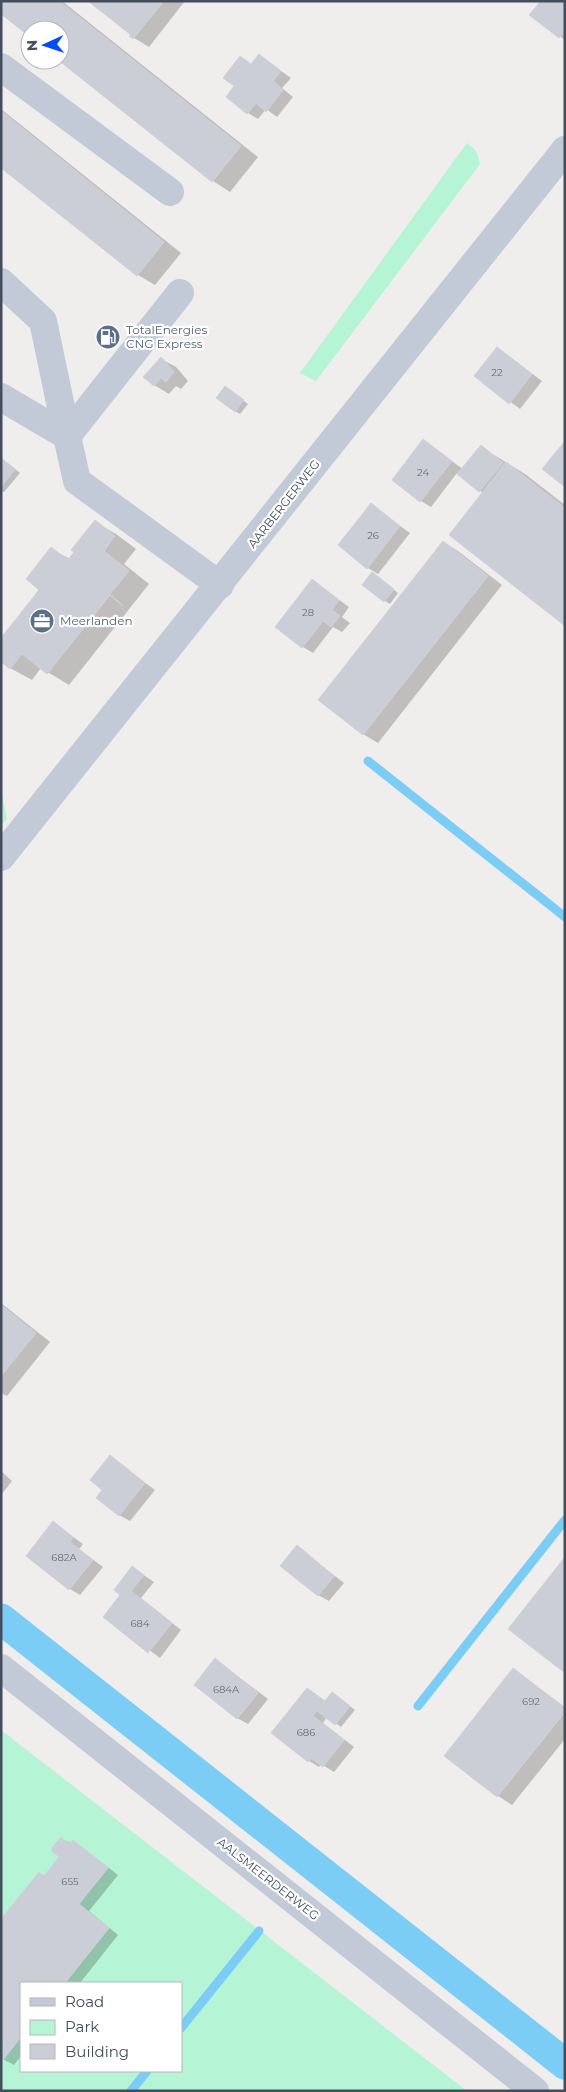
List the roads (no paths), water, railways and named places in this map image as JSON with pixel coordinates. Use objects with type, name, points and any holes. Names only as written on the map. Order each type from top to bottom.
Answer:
[{"type":"street","points":[[1,67],[170,192]]},
{"type":"street","name":"AARBERGERWEG","points":[[1,857],[220,585],[565,150]]},
{"type":"street","points":[[1,282],[43,321],[77,481],[220,585]]},
{"type":"street","points":[[68,436],[180,293]]},
{"type":"street","points":[[1,397],[68,436]]},
{"type":"street","name":"AALSMEERDERWEG","points":[[1,1668],[535,2091]]},
{"type":"waterway","points":[[368,761],[565,917]]},
{"type":"waterway","points":[[418,1706],[565,1520]]},
{"type":"waterway","points":[[1,1619],[565,2064]]},
{"type":"waterway","points":[[182,2027],[259,1931]]},
{"type":"waterway","points":[[131,2091],[146,2072]]},
{"type":"place","name":"TotalEnergies CNG Express","points":[[108,337]]},
{"type":"place","name":"Meerlanden","points":[[42,621]]}]
